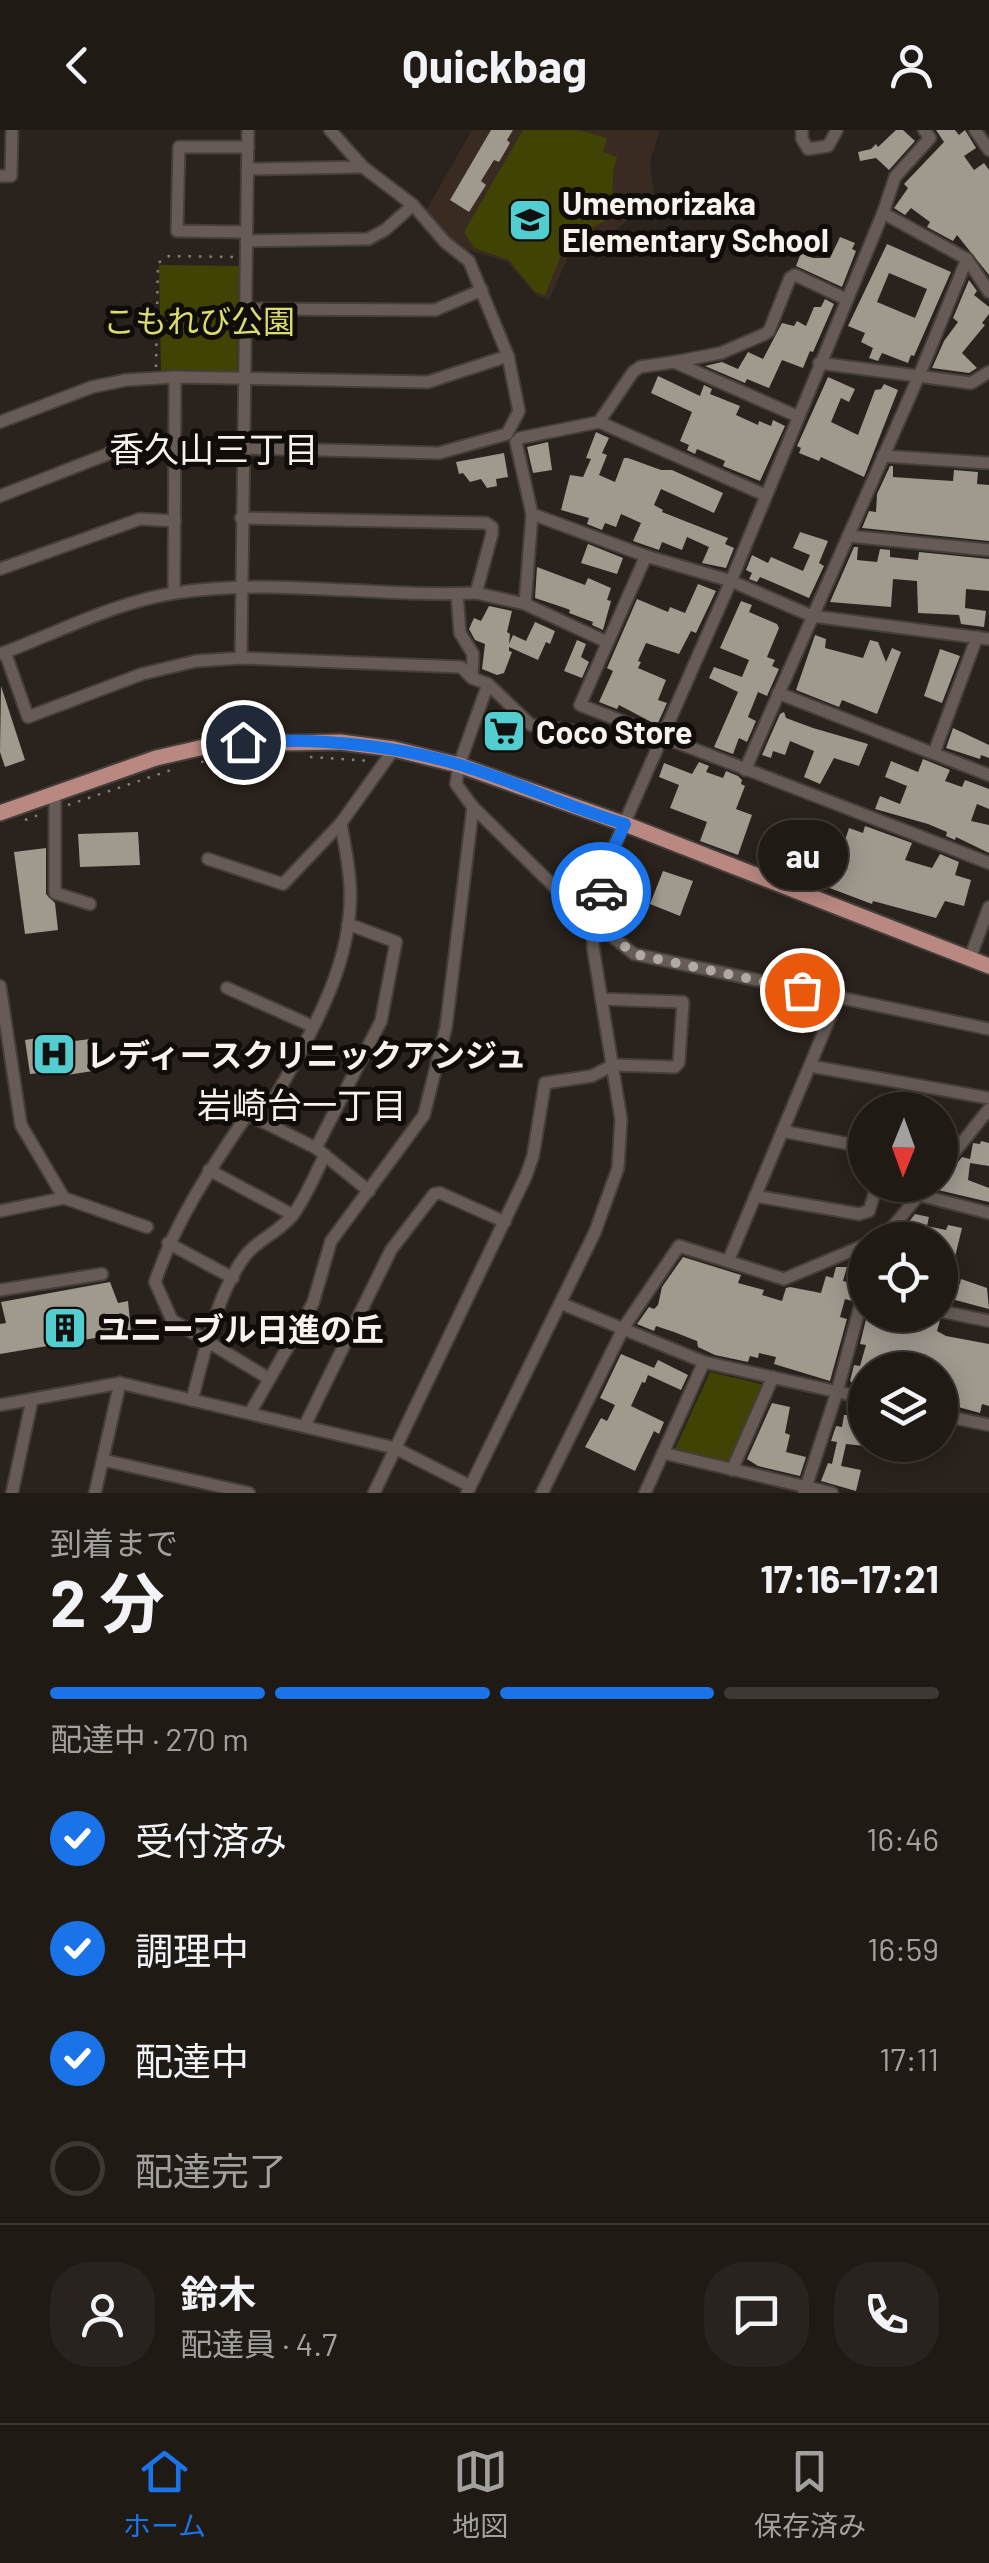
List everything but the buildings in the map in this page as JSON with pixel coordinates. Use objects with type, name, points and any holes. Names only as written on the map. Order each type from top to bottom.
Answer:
[{"type":"main road","points":[[0,813],[55,801],[156,758],[217,744],[340,742],[391,755],[459,765],[625,824],[989,966]]},
{"type":"street","points":[[0,176],[11,176],[12,130]]},
{"type":"street","points":[[241,658],[248,130]]},
{"type":"street","points":[[242,448],[439,453],[507,434],[519,411],[508,356],[469,262],[445,242],[413,205],[363,167],[330,130]]},
{"type":"street","points":[[802,130],[808,149],[828,146],[837,130]]},
{"type":"street","points":[[0,1405],[120,1383],[395,1448],[468,1490],[596,1232],[618,1168],[621,1119],[592,920],[613,849],[732,582],[895,177],[930,138],[924,130]]},
{"type":"street","points":[[975,130],[989,150]]},
{"type":"street","points":[[248,147],[178,147],[177,231],[368,240],[413,205]]},
{"type":"street","points":[[247,169],[363,167]]},
{"type":"street","points":[[883,214],[967,259],[989,292]]},
{"type":"street","points":[[746,770],[967,259]]},
{"type":"street","points":[[600,422],[640,367],[721,353],[769,331],[790,278],[795,276],[846,298]]},
{"type":"street","points":[[245,309],[434,310],[482,290]]},
{"type":"street","points":[[0,422],[92,388],[126,380],[428,382],[508,356]]},
{"type":"street","points":[[674,362],[797,416]]},
{"type":"street","points":[[819,363],[971,383],[989,372]]},
{"type":"street","points":[[174,592],[175,378]]},
{"type":"street","points":[[524,604],[532,514],[516,446],[520,438],[600,422],[765,495]]},
{"type":"street","points":[[0,496],[114,452],[174,444]]},
{"type":"street","points":[[883,456],[989,464]]},
{"type":"street","points":[[532,514],[646,556],[732,582],[812,616],[983,638],[934,753]]},
{"type":"street","points":[[241,518],[486,523],[492,527],[492,534],[476,593]]},
{"type":"street","points":[[0,569],[140,519],[176,521]]},
{"type":"street","points":[[848,536],[989,550]]},
{"type":"street","points":[[646,556],[580,706],[989,863]]},
{"type":"street","points":[[590,733],[531,724],[488,684],[472,678],[462,668],[241,658],[184,663],[142,674],[32,717],[25,715],[2,653],[126,605],[174,592],[240,588],[476,593],[524,604],[607,642]]},
{"type":"street","points":[[457,594],[460,633],[472,654],[472,678]]},
{"type":"street","points":[[488,684],[456,784],[473,807],[574,906],[634,954],[989,1029]]},
{"type":"street","points":[[778,693],[989,774]]},
{"type":"street","points":[[208,859],[283,884],[342,823],[391,755]]},
{"type":"street","points":[[55,801],[55,893],[90,904]]},
{"type":"street","points":[[250,1413],[313,1303],[330,1241],[424,1116],[446,1027],[473,807]]},
{"type":"street","points":[[262,1121],[334,984],[348,924],[350,886],[342,823]]},
{"type":"street","points":[[970,958],[989,908]]},
{"type":"street","points":[[192,1400],[208,1340],[233,1278],[247,1252],[273,1235],[293,1215],[381,1021],[396,942],[348,924]]},
{"type":"street","points":[[0,986],[5,1058],[21,1125],[64,1198]]},
{"type":"street","points":[[226,988],[312,1026]]},
{"type":"street","points":[[729,1259],[838,998]]},
{"type":"street","points":[[374,1493],[534,1156],[544,1083],[592,1076],[613,1065],[676,1067],[683,1002],[601,999]]},
{"type":"street","points":[[810,1066],[989,1098]]},
{"type":"street","points":[[958,1151],[983,1124],[989,1109]]},
{"type":"street","points":[[268,1378],[172,1320],[155,1282],[168,1242],[209,1170],[245,1118],[251,1116],[321,1152],[369,1191]]},
{"type":"street","points":[[782,1132],[848,1143]]},
{"type":"street","points":[[209,1170],[293,1215]]},
{"type":"street","points":[[305,1425],[390,1250],[434,1194],[440,1193],[505,1222]]},
{"type":"street","points":[[755,1196],[860,1214],[869,1211],[872,1202]]},
{"type":"street","points":[[0,1212],[64,1198],[147,1227]]},
{"type":"street","points":[[896,1222],[913,1202]]},
{"type":"street","points":[[957,1202],[989,1213]]},
{"type":"street","points":[[168,1242],[233,1278]]},
{"type":"street","points":[[542,1493],[624,1327],[680,1246],[784,1279],[848,1253]]},
{"type":"street","points":[[0,1290],[102,1274]]},
{"type":"street","points":[[560,1303],[704,1362],[848,1394]]},
{"type":"street","points":[[958,1315],[989,1321]]},
{"type":"street","points":[[805,1490],[853,1332]]},
{"type":"street","points":[[644,1493],[704,1362]]},
{"type":"street","points":[[732,1470],[773,1377]]},
{"type":"street","points":[[94,1493],[120,1383]]},
{"type":"street","points":[[12,1493],[32,1400]]},
{"type":"street","points":[[958,1418],[989,1426]]},
{"type":"street","points":[[663,1454],[805,1490],[832,1493]]},
{"type":"street","points":[[103,1460],[249,1493]]},
{"type":"path","points":[[156,378],[158,263],[169,256],[246,258]]},
{"type":"path","points":[[309,757],[391,755]]},
{"type":"path","points":[[18,822],[55,801],[186,764],[236,758]]},
{"type":"shaded area","name":"Umemorizaka Elementary School","points":[[472,130],[660,130],[650,161],[654,197],[618,229],[572,248],[549,300],[538,297],[507,262],[462,248],[425,212]]},
{"type":"green space","name":"Umemorizaka Elementary School","points":[[523,130],[579,130],[607,138],[603,152],[617,157],[612,218],[568,238],[545,295],[535,292],[509,260],[474,248],[464,232]]},
{"type":"green space","name":"こもれび公園","points":[[159,265],[239,266],[237,375],[161,374]]},
{"type":"green space","points":[[710,1372],[765,1385],[731,1466],[673,1453]]},
{"type":"way so far","points":[[601,892],[592,920],[634,954],[802,990]]},
{"type":"place","name":"Umemorizaka Elementary School","points":[[530,220]]},
{"type":"place","name":"Coco Store","points":[[504,731]]},
{"type":"place","name":"au","points":[[802,990]]},
{"type":"place","name":"レディースクリニックアンジュ","points":[[54,1054]]},
{"type":"place","name":"ユニーブル日進の丘","points":[[65,1328]]},
{"type":"district","name":"香久山三丁目","points":[[214,448]]},
{"type":"district","name":"岩崎台一丁目","points":[[302,1104]]},
{"type":"route","points":[[243,742],[340,742],[394,749],[459,765],[625,824],[601,892]]}]
